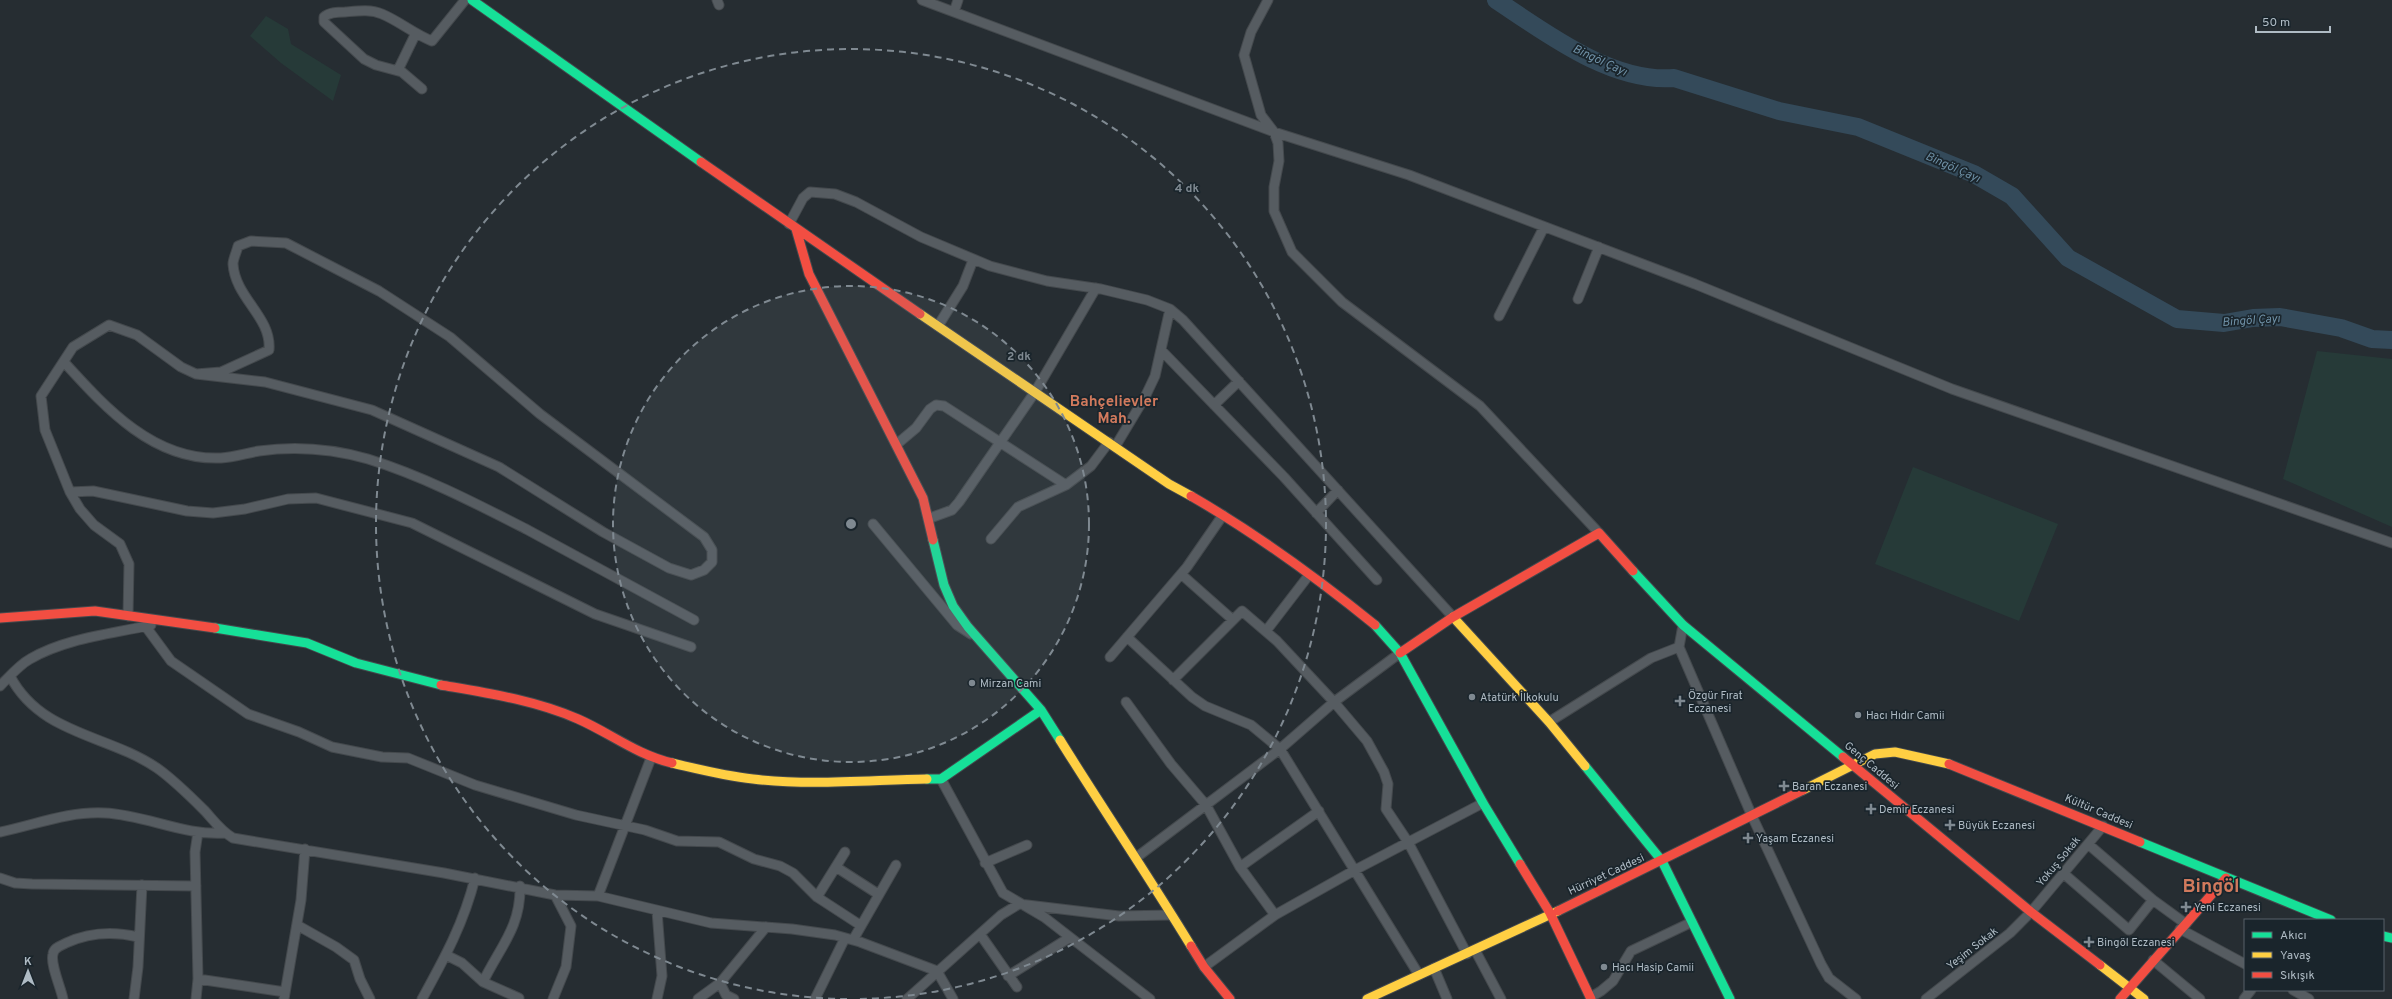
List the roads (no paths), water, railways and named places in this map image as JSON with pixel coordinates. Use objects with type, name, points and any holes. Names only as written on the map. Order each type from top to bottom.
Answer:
[{"type":"street","points":[[422,89],[398,70],[376,65],[364,59],[350,44],[324,22],[324,17],[328,14],[337,12],[377,12],[415,35],[432,41],[465,0]]},
{"type":"street","points":[[472,0],[938,326],[1169,484],[1222,515],[1309,575],[1377,626],[1400,653],[1483,803],[1550,913],[1591,998],[1601,992],[1613,981],[1631,951],[1692,922]]},
{"type":"street","points":[[922,0],[1274,132],[1408,175],[1599,247],[1952,389],[2392,543]]},
{"type":"street","points":[[954,12],[958,0]]},
{"type":"street","points":[[1137,857],[1280,749],[1334,702],[1400,653],[1453,617],[1599,533],[1480,406],[1342,302],[1292,252],[1274,211],[1274,187],[1279,161],[1278,143],[1274,132],[1261,115],[1244,54],[1251,32],[1268,0]]},
{"type":"street","points":[[398,70],[415,35]]},
{"type":"street","points":[[1230,999],[1204,967],[1137,857],[1113,824],[1041,710],[977,637],[953,606],[947,594],[930,518],[923,498],[897,444],[809,274],[793,226],[803,198],[810,192],[835,194],[973,260],[990,266],[1047,281],[1096,288],[1147,300],[1170,309],[1183,320],[1549,722],[1662,861],[1730,999]]},
{"type":"street","points":[[1499,316],[1544,227]]},
{"type":"street","points":[[128,616],[130,564],[120,544],[94,525],[80,509],[70,492],[45,430],[41,396],[73,347],[109,325],[137,335],[181,367],[196,374],[266,382],[372,410],[499,467],[603,532],[669,568],[691,575],[704,570],[712,562],[712,550],[704,537],[540,414],[450,337],[379,291],[286,243],[251,241],[238,246],[233,264],[243,296],[264,324],[270,338],[269,350],[221,372],[196,374]]},
{"type":"street","points":[[1578,299],[1599,247]]},
{"type":"street","points":[[938,326],[963,286],[973,260]]},
{"type":"street","points":[[930,518],[952,510],[1035,392],[1096,288]]},
{"type":"street","points":[[991,539],[1018,507],[1066,485],[1090,466],[1112,444],[1145,397],[1155,376],[1170,309]]},
{"type":"street","points":[[1161,350],[1316,513],[1377,580]]},
{"type":"street","points":[[64,362],[98,400],[126,425],[166,447],[197,456],[222,458],[260,451],[295,448],[321,450],[367,459],[421,479],[483,507],[694,620]]},
{"type":"street","points":[[1214,405],[1239,381]]},
{"type":"street","points":[[897,444],[916,428],[930,409],[940,405],[947,408],[1066,485]]},
{"type":"street","points":[[1316,513],[1338,490]]},
{"type":"street","points":[[70,492],[93,491],[187,511],[213,513],[245,509],[288,499],[316,498],[412,523],[595,614],[691,648]]},
{"type":"street","points":[[1110,657],[1181,574],[1222,515]]},
{"type":"street","points":[[873,524],[957,625],[977,637]]},
{"type":"street","name":"Genç Caddesi","points":[[1599,533],[1683,625],[2032,912],[2144,999]]},
{"type":"street","points":[[1181,574],[1233,620]]},
{"type":"street","points":[[1266,631],[1309,575]]},
{"type":"street","points":[[0,618],[95,611],[172,621],[307,643],[356,663],[421,681],[494,694],[536,704],[578,719],[651,758],[713,773],[754,779],[797,781],[941,779],[1041,710]]},
{"type":"street","points":[[1173,680],[1242,612],[1266,631],[1334,702],[1367,741],[1388,784],[1386,809],[1408,842],[1471,952],[1501,999]]},
{"type":"street","points":[[0,686],[29,659],[58,647],[85,639],[172,621]]},
{"type":"street","points":[[1683,625],[1679,647],[1752,816],[1826,974],[1841,990],[1856,999]]},
{"type":"street","points":[[146,626],[171,662],[248,714],[299,732],[332,747],[382,757],[408,758],[475,784],[624,827],[645,830],[676,841],[719,842],[754,859],[780,866],[793,873],[817,897],[860,925]]},
{"type":"street","points":[[1127,637],[1173,680],[1205,706],[1251,725],[1280,749],[1419,974]]},
{"type":"street","points":[[1549,722],[1651,658],[1679,647]]},
{"type":"street","points":[[10,676],[19,694],[31,706],[91,738],[132,753],[158,769],[206,812],[225,833],[233,838],[474,878],[556,894],[598,896],[711,922],[792,929],[849,939],[936,971],[953,999]]},
{"type":"street","points":[[1126,702],[1171,764],[1206,806],[1240,867],[1275,916]]},
{"type":"street","name":"Kültür Caddesi","points":[[1853,765],[1875,754],[1895,752],[1943,761],[2328,919]]},
{"type":"street","points":[[598,896],[651,758]]},
{"type":"street","name":"Hürriyet Caddesi","points":[[1367,999],[1419,974],[1471,952],[1550,913],[1662,861],[1853,765]]},
{"type":"street","points":[[941,779],[985,863],[1003,892],[1019,904],[1044,917],[1069,938],[1150,999]]},
{"type":"street","points":[[1204,967],[1275,916],[1355,870],[1483,803]]},
{"type":"street","points":[[1240,867],[1319,811]]},
{"type":"street","points":[[0,832],[71,815],[105,813],[129,816],[198,832],[225,833]]},
{"type":"street","name":"Yokuş Sokak","points":[[2032,912],[2103,826]]},
{"type":"street","points":[[196,999],[198,979],[195,852],[198,832]]},
{"type":"street","points":[[2088,844],[2183,926],[2244,963]]},
{"type":"street","points":[[985,863],[1027,845]]},
{"type":"street","points":[[198,979],[284,996],[296,925],[305,849]]},
{"type":"street","points":[[817,897],[845,852]]},
{"type":"street","points":[[815,999],[849,939],[860,925],[896,865]]},
{"type":"street","points":[[836,868],[878,894]]},
{"type":"street","points":[[2063,873],[2129,930],[2153,900]]},
{"type":"street","points":[[0,878],[15,883],[32,884],[196,886]]},
{"type":"street","points":[[422,999],[446,955],[468,908],[474,878]]},
{"type":"street","points":[[2120,999],[2226,878]]},
{"type":"street","points":[[134,999],[138,967],[138,937],[142,885]]},
{"type":"street","points":[[483,982],[515,926],[521,904],[520,886]]},
{"type":"street","points":[[553,999],[567,961],[571,926],[556,894]]},
{"type":"street","points":[[906,999],[1001,915],[1019,904],[1119,916],[1171,915]]},
{"type":"street","points":[[656,910],[662,976],[657,999]]},
{"type":"street","name":"Yeşim Sokak","points":[[1926,999],[2010,933],[2032,912]]},
{"type":"street","points":[[296,925],[336,947],[354,960],[370,999]]},
{"type":"street","points":[[698,999],[720,983],[766,927]]},
{"type":"street","points":[[63,999],[52,957],[57,947],[81,936],[100,933],[120,933],[138,937]]},
{"type":"street","points":[[980,934],[1017,987]]},
{"type":"street","points":[[1008,976],[1069,938]]},
{"type":"street","points":[[446,955],[462,964],[483,982],[519,998]]},
{"type":"street","points":[[2153,960],[2200,999]]},
{"type":"street","points":[[1434,968],[1447,999]]},
{"type":"street","points":[[720,983],[726,995],[734,999]]},
{"type":"street","points":[[2244,999],[2250,991]]},
{"type":"street","points":[[2295,991],[2309,999]]},
{"type":"waterway","name":"Bingöl Çayı","points":[[1496,0],[1536,27],[1580,53],[1627,73],[1650,77],[1674,78],[1779,111],[1858,127],[1974,174],[2012,196],[2068,258],[2177,319],[2224,323],[2253,318],[2280,317],[2341,328],[2372,339],[2392,340]]},
{"type":"place","name":"Mirzan Cami","points":[[972,683]]},
{"type":"place","name":"Atatürk İlkokulu","points":[[1472,697]]},
{"type":"place","name":"Özgür Fırat Eczanesi","points":[[1680,701]]},
{"type":"place","name":"Hacı Hıdır Camii","points":[[1858,715]]},
{"type":"place","name":"Baran Eczanesi","points":[[1784,786]]},
{"type":"place","name":"Demir Eczanesi","points":[[1871,809]]},
{"type":"place","name":"Büyük Eczanesi","points":[[1950,825]]},
{"type":"place","name":"Yaşam Eczanesi","points":[[1748,838]]},
{"type":"place","name":"Yeni Eczanesi","points":[[2186,907]]},
{"type":"place","name":"Bingöl Eczanesi","points":[[2089,942]]},
{"type":"place","name":"Hacı Hasip Camii","points":[[1604,967]]},
{"type":"district","name":"Bahçelievler Mah.","points":[[1114,410]]},
{"type":"district","name":"Bingöl","points":[[2211,885]]}]
